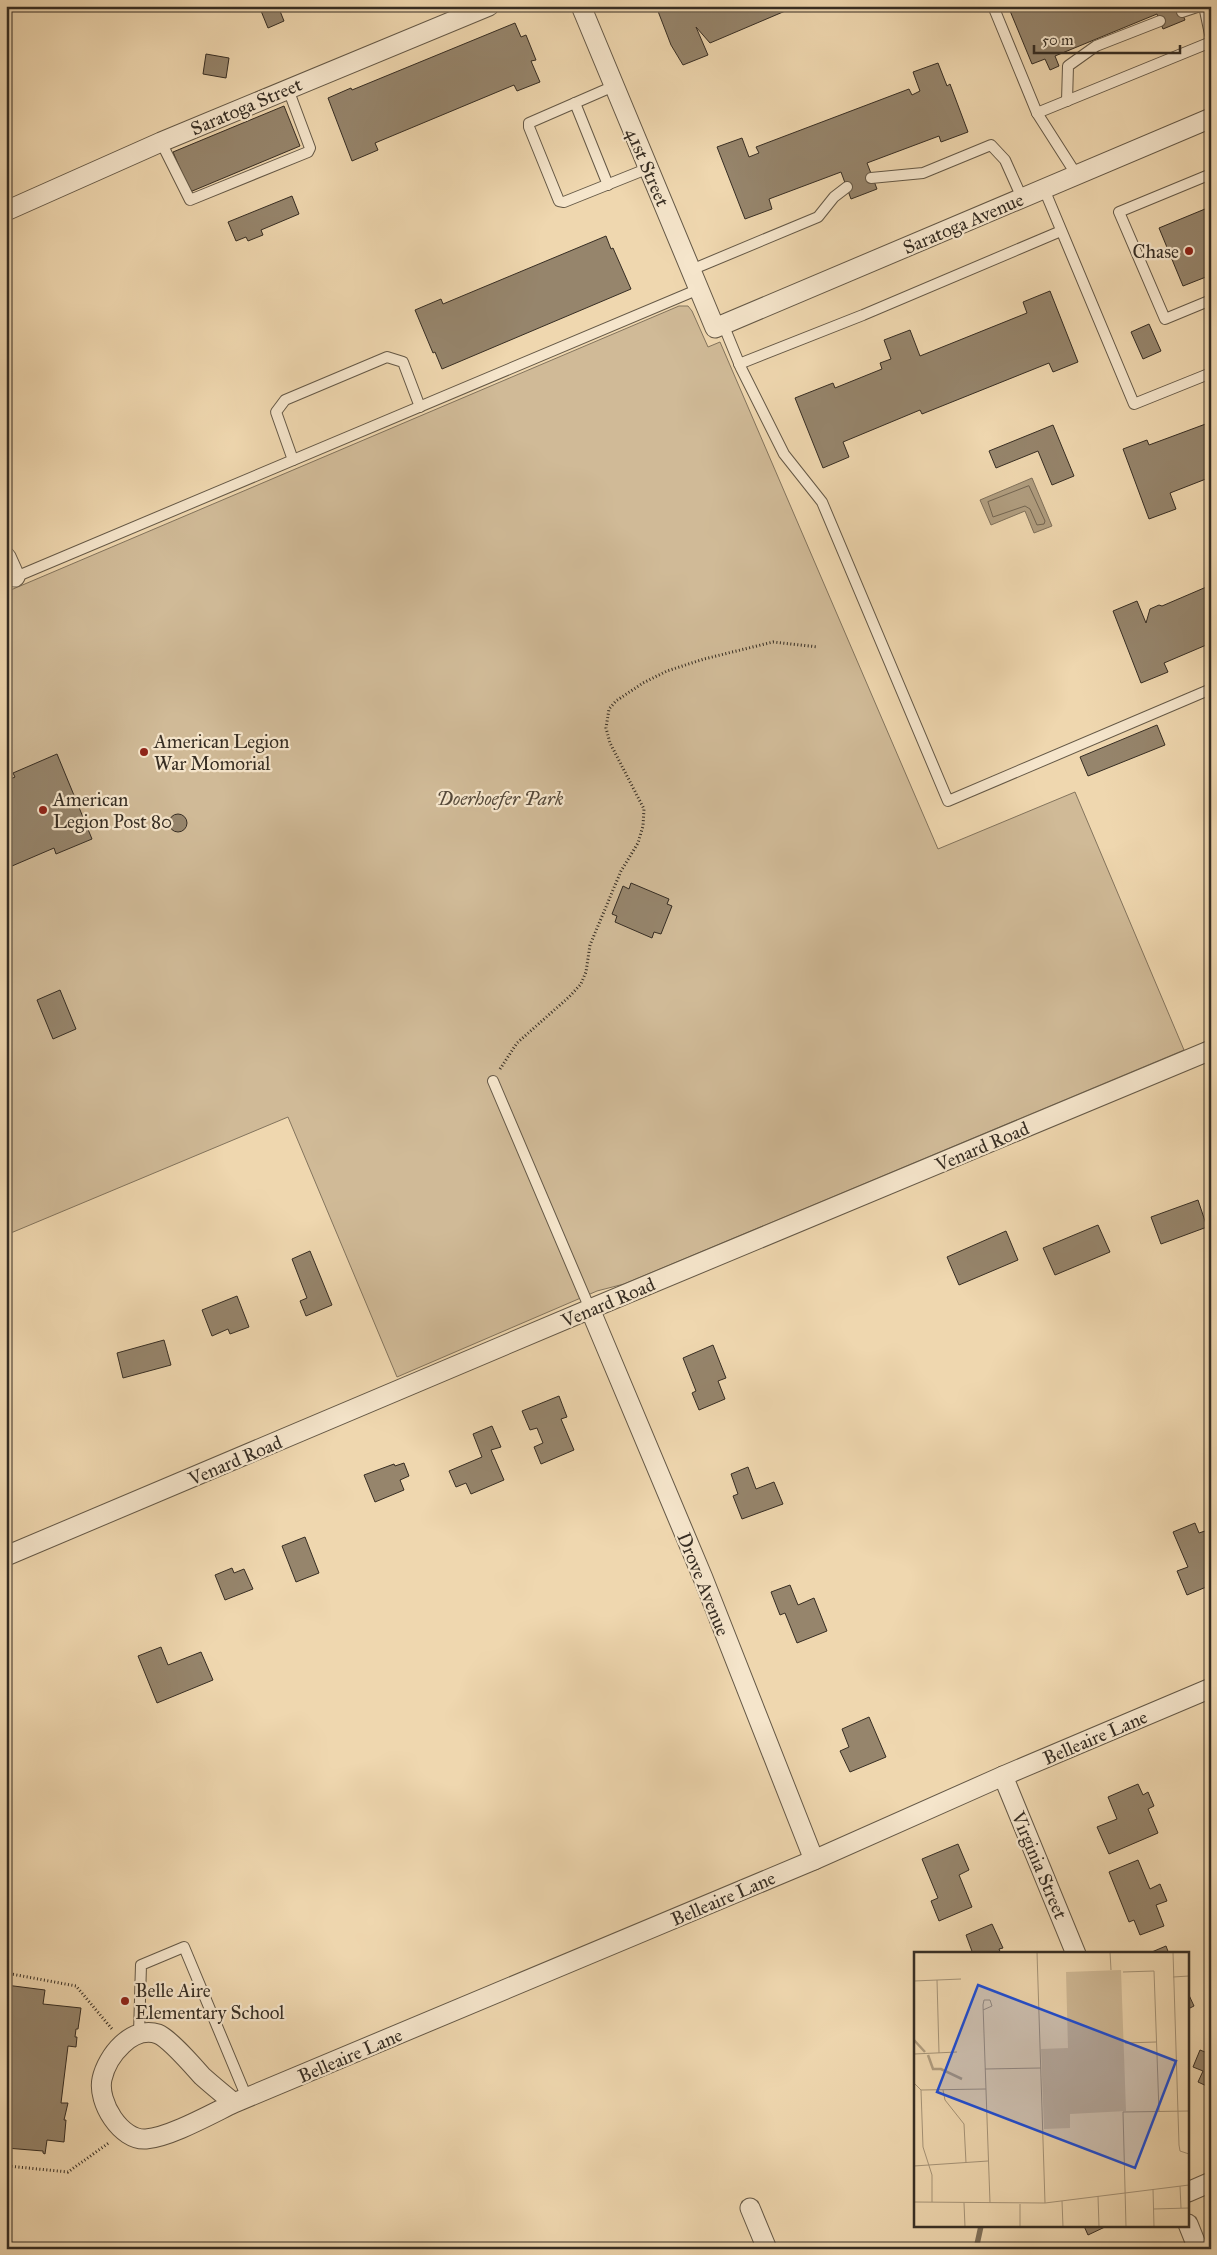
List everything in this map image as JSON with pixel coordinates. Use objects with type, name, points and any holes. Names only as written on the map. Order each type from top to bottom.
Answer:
[{"type":"street","name":"Saratoga Street","points":[[6,211],[161,142],[489,6]]},
{"type":"street","name":"41st Street","points":[[582,6],[699,290],[719,326]]},
{"type":"street","name":"Saratoga Avenue","points":[[719,326],[1211,118]]},
{"type":"street","points":[[6,557],[10,579]]},
{"type":"street","name":"Venard Road","points":[[6,1556],[590,1309],[1211,1050]]},
{"type":"street","name":"Drove Avenue","points":[[590,1309],[703,1578],[814,1860]]},
{"type":"street","name":"Belleaire Lane","points":[[125,2132],[128,2136],[146,2139],[183,2128],[240,2101],[814,1860],[1003,1776],[1211,1688]]},
{"type":"street","name":"Virginia Street","points":[[1003,1776],[1075,1952]]},
{"type":"street","points":[[125,2132],[114,2120],[104,2099],[102,2079],[112,2057],[132,2038],[159,2034],[240,2101]]},
{"type":"street","points":[[1190,2191],[1211,2182]]},
{"type":"street","points":[[750,2208],[767,2249]]},
{"type":"street","points":[[1190,2228],[1198,2249]]},
{"type":"lane","points":[[993,6],[1038,113],[1076,174]]},
{"type":"lane","points":[[1182,12],[1200,6]]},
{"type":"lane","points":[[1038,113],[1211,40],[1209,18],[1204,6]]},
{"type":"lane","points":[[1067,101],[1068,66],[1096,46],[1160,21]]},
{"type":"lane","points":[[614,86],[531,122],[529,126],[559,201],[564,202],[649,168]]},
{"type":"lane","points":[[161,142],[190,200],[308,152],[310,148],[288,89]]},
{"type":"lane","points":[[575,103],[608,185]]},
{"type":"lane","points":[[871,178],[923,173],[991,146],[1005,160],[1022,198]]},
{"type":"lane","points":[[1211,174],[1120,212],[1165,319],[1211,300]]},
{"type":"lane","points":[[691,270],[818,217],[834,197],[847,187]]},
{"type":"lane","points":[[1044,189],[1134,404],[1211,373]]},
{"type":"lane","points":[[740,364],[863,315],[1061,231]]},
{"type":"lane","points":[[10,579],[699,290]]},
{"type":"lane","points":[[719,326],[740,364],[784,454],[822,502],[948,801],[1211,689]]},
{"type":"lane","points":[[293,460],[276,412],[279,406],[285,400],[387,357],[402,362],[420,407]]},
{"type":"lane","points":[[493,1081],[590,1309]]},
{"type":"lane","points":[[132,2038],[141,1965],[184,1947],[240,2101]]},
{"type":"path","points":[[493,1081],[516,1043],[569,997],[581,984],[586,972],[590,945],[621,871],[638,843],[643,826],[644,809],[610,743],[606,728],[609,709],[616,701],[643,683],[667,671],[704,659],[773,642],[818,647]]},
{"type":"path","points":[[6,1973],[76,1986],[132,2038]]},
{"type":"path","points":[[6,2176],[7,2166],[68,2172],[125,2132]]},
{"type":"green space","name":"Doerhoefer Park","points":[[679,306],[688,306],[692,311],[708,347],[720,342],[938,849],[1075,792],[1184,1050],[624,1284],[597,1291],[397,1377],[288,1117],[6,1235],[6,592]]},
{"type":"water","points":[[1032,478],[1052,526],[1034,533],[1025,511],[991,525],[980,500]]},
{"type":"building","points":[[259,6],[278,6],[284,21],[268,28]]},
{"type":"building","points":[[656,6],[797,6],[710,43],[696,27],[708,55],[683,65],[671,45]]},
{"type":"building","points":[[1008,6],[1179,6],[1185,20],[1163,29],[1157,14],[1055,56],[1059,66],[1050,70],[1045,59],[1032,64]]},
{"type":"building","points":[[515,23],[521,37],[526,35],[536,60],[531,61],[540,82],[517,91],[514,85],[375,143],[378,150],[352,161],[328,98],[351,88],[352,90]]},
{"type":"building","points":[[206,54],[229,58],[226,78],[203,74]]},
{"type":"building","points":[[938,63],[947,86],[950,84],[968,132],[941,142],[939,136],[867,163],[877,189],[851,199],[841,172],[769,199],[772,209],[745,219],[717,147],[742,138],[749,157],[759,153],[756,147],[909,89],[912,95],[920,91],[913,72]]},
{"type":"building","points":[[284,106],[300,146],[190,192],[173,152]]},
{"type":"building","points":[[292,196],[299,214],[261,230],[263,235],[248,241],[246,237],[236,241],[228,222]]},
{"type":"building","name":"Chase","points":[[1205,209],[1211,224],[1211,275],[1183,286],[1159,228]]},
{"type":"building","points":[[606,236],[631,289],[442,369],[435,352],[433,353],[415,310],[441,299],[443,304]]},
{"type":"building","points":[[1050,291],[1078,362],[1053,372],[1049,363],[922,414],[920,410],[843,442],[849,457],[823,468],[795,398],[833,383],[835,388],[882,369],[880,363],[891,359],[884,340],[910,330],[920,356],[1027,313],[1023,302]]},
{"type":"building","points":[[1149,324],[1161,351],[1143,359],[1131,332]]},
{"type":"building","points":[[1211,422],[1211,477],[1170,493],[1176,509],[1149,519],[1123,449],[1147,440],[1149,445]]},
{"type":"building","points":[[1053,425],[1074,476],[1052,485],[1038,451],[996,468],[989,451]]},
{"type":"building","points":[[1211,585],[1211,643],[1164,663],[1168,672],[1141,683],[1113,611],[1137,601],[1146,623],[1150,609],[1159,605],[1162,606]]},
{"type":"building","points":[[1157,725],[1165,745],[1088,776],[1080,757]]},
{"type":"building","name":"American Legion Post 80","points":[[57,754],[92,839],[56,854],[54,848],[12,866],[10,861],[6,862],[6,781],[15,777],[13,773]]},
{"type":"building","points":[[178,814],[184,817],[187,823],[184,829],[178,832],[172,829],[169,823],[172,817]]},
{"type":"building","points":[[631,883],[669,899],[667,904],[672,906],[661,934],[654,932],[652,938],[615,922],[617,916],[612,914],[623,886],[629,889]]},
{"type":"building","points":[[60,990],[76,1029],[53,1039],[37,1000]]},
{"type":"building","points":[[1198,1200],[1207,1227],[1161,1244],[1151,1217]]},
{"type":"building","points":[[1098,1225],[1110,1252],[1055,1275],[1043,1248]]},
{"type":"building","points":[[1006,1231],[1018,1260],[959,1285],[947,1257]]},
{"type":"building","points":[[310,1251],[332,1305],[306,1316],[300,1301],[307,1298],[292,1259]]},
{"type":"building","points":[[237,1296],[249,1327],[230,1334],[228,1329],[212,1336],[202,1310]]},
{"type":"building","points":[[164,1340],[171,1365],[123,1378],[117,1353]]},
{"type":"building","points":[[713,1345],[726,1378],[718,1381],[725,1399],[699,1410],[692,1393],[696,1391],[683,1358]]},
{"type":"building","points":[[559,1396],[567,1417],[561,1419],[574,1450],[541,1464],[534,1447],[543,1443],[537,1428],[530,1430],[522,1411]]},
{"type":"building","points":[[492,1426],[501,1447],[491,1450],[504,1480],[471,1494],[466,1483],[456,1487],[449,1471],[482,1457],[473,1434]]},
{"type":"building","points":[[404,1463],[409,1476],[400,1480],[404,1490],[375,1502],[364,1475],[394,1464],[395,1466]]},
{"type":"building","points":[[748,1467],[756,1489],[774,1482],[783,1504],[742,1519],[733,1496],[738,1494],[731,1474]]},
{"type":"building","points":[[1195,1523],[1199,1533],[1211,1529],[1211,1585],[1187,1595],[1177,1571],[1188,1567],[1173,1532]]},
{"type":"building","points":[[305,1537],[319,1573],[296,1582],[282,1546]]},
{"type":"building","points":[[232,1568],[234,1573],[244,1569],[253,1589],[225,1600],[215,1575]]},
{"type":"building","points":[[790,1585],[798,1605],[814,1598],[827,1631],[797,1643],[785,1613],[780,1615],[771,1592]]},
{"type":"building","points":[[161,1647],[168,1665],[201,1652],[213,1680],[157,1703],[138,1656]]},
{"type":"building","points":[[869,1717],[886,1757],[850,1772],[840,1751],[849,1747],[842,1729]]},
{"type":"building","points":[[1138,1784],[1143,1795],[1148,1792],[1154,1806],[1148,1809],[1158,1833],[1109,1854],[1097,1827],[1117,1819],[1108,1797]]},
{"type":"building","points":[[958,1844],[969,1870],[959,1875],[972,1907],[939,1921],[931,1901],[938,1898],[922,1859]]},
{"type":"building","points":[[1138,1860],[1150,1889],[1160,1884],[1167,1901],[1156,1905],[1164,1926],[1140,1935],[1134,1920],[1129,1922],[1109,1872]]},
{"type":"building","points":[[992,1924],[1003,1948],[999,1949],[1000,1952],[972,1952],[966,1935]]},
{"type":"building","points":[[1166,1946],[1168,1952],[1152,1952]]},
{"type":"building","points":[[6,1985],[45,1990],[43,2004],[81,2008],[78,2029],[76,2029],[76,2047],[68,2046],[61,2103],[68,2103],[64,2120],[66,2120],[64,2142],[47,2140],[45,2154],[43,2151],[6,2148]]},
{"type":"building","points":[[1190,1997],[1194,2006],[1190,2008]]},
{"type":"building","points":[[1200,2050],[1210,2054],[1211,2051],[1211,2088],[1198,2082],[1203,2071],[1193,2067]]},
{"type":"building","points":[[1085,2228],[1103,2228],[1088,2235]]},
{"type":"waterway","points":[[976,2249],[981,2228]]},
{"type":"place","name":"Chase","points":[[1189,251]]},
{"type":"place","name":"American Legion War Momorial","points":[[144,752]]},
{"type":"place","name":"American Legion Post 80","points":[[43,810]]},
{"type":"place","name":"Belle Aire Elementary School","points":[[125,2001]]}]
